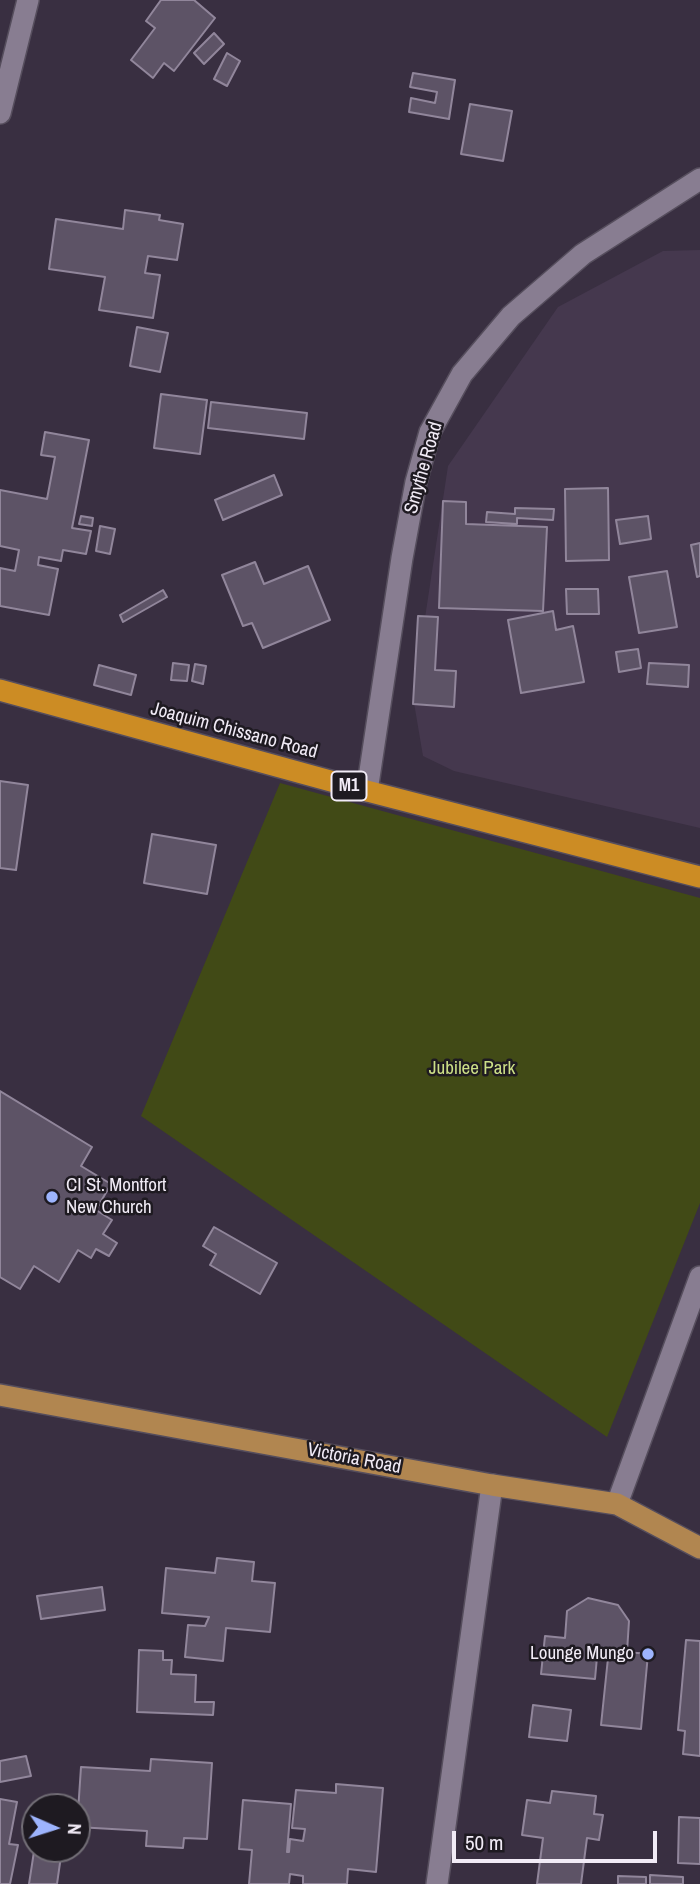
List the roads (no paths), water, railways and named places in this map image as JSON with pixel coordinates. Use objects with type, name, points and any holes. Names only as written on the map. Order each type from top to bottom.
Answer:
[{"type":"highway","name":"Joaquim Chissano Road","points":[[0,690],[367,791],[700,877]]},
{"type":"main road","name":"Victoria Road","points":[[0,1395],[492,1485],[617,1504],[700,1548]]},
{"type":"street","points":[[0,113],[27,0]]},
{"type":"street","name":"Smythe Road","points":[[367,791],[402,558],[416,482],[430,432],[462,374],[511,316],[583,254],[700,179]]},
{"type":"street","points":[[617,1504],[700,1277]]},
{"type":"street","points":[[437,1884],[492,1485]]},
{"type":"place","name":"CI St. Montfort New Church","points":[[52,1197]]},
{"type":"place","name":"Lounge Mungo","points":[[648,1654]]},
{"type":"park label","name":"Jubilee Park","points":[[472,1069]]}]
